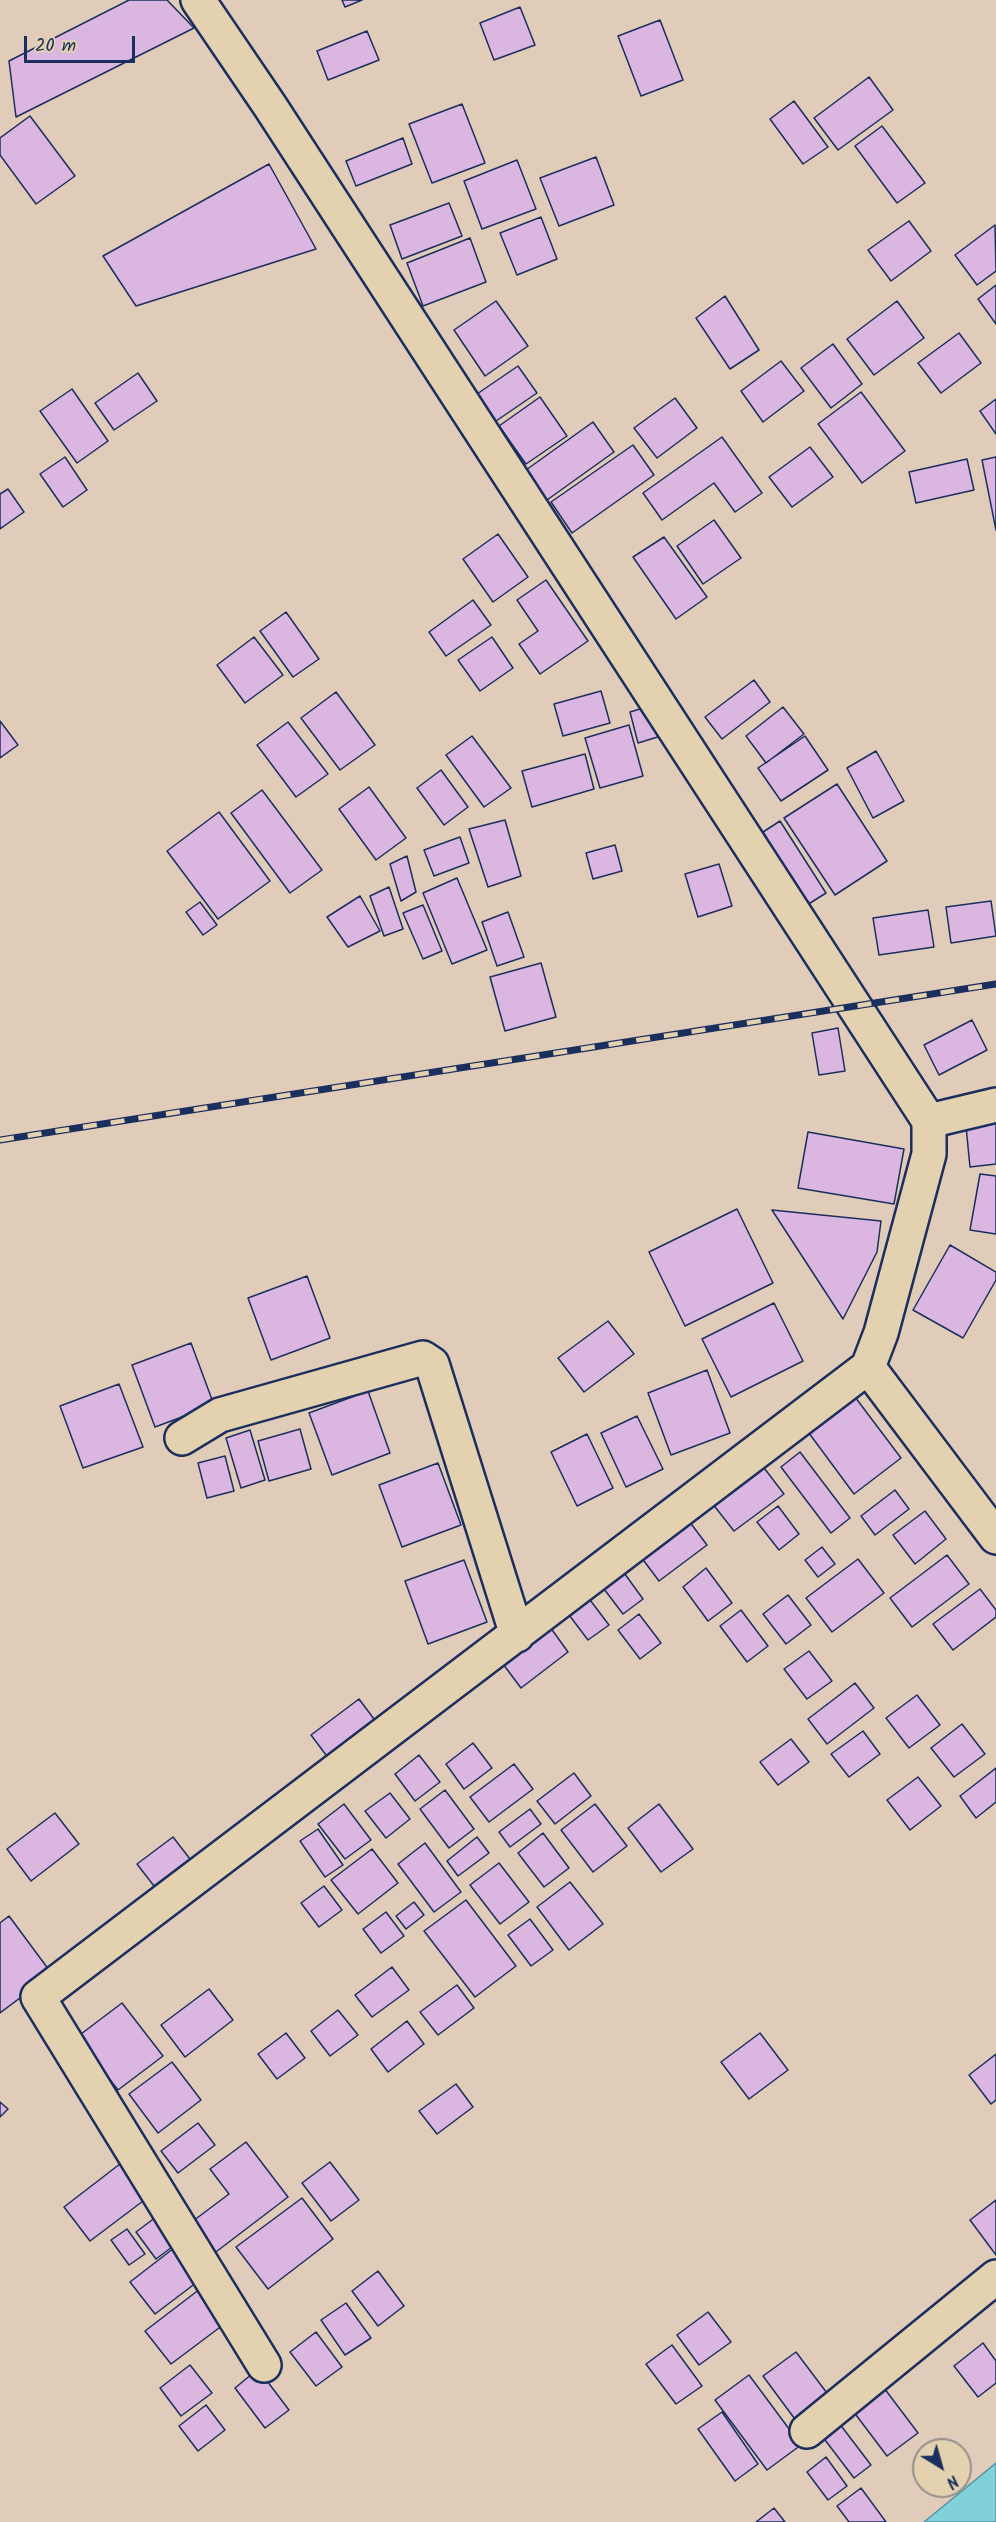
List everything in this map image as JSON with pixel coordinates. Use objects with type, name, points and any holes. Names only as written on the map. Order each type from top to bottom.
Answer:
[{"type":"street","points":[[198,0],[598,608],[929,1121],[929,1154],[881,1333],[868,1367],[518,1635],[38,1997],[264,2365]]},
{"type":"street","points":[[929,1121],[996,1105]]},
{"type":"street","points":[[182,1438],[220,1415],[423,1358],[432,1364],[518,1635]]},
{"type":"street","points":[[868,1367],[996,1537]]},
{"type":"street","points":[[807,2431],[996,2277]]},
{"type":"water","points":[[996,2463],[996,2522],[924,2522],[953,2498],[972,2498],[972,2483]]},
{"type":"building","points":[[129,0],[167,0],[194,28],[16,117],[9,61]]},
{"type":"building","points":[[342,0],[362,0],[345,7]]},
{"type":"building","points":[[520,7],[535,45],[494,60],[480,23]]},
{"type":"building","points":[[660,20],[683,80],[641,96],[618,36]]},
{"type":"building","points":[[367,31],[379,60],[328,80],[317,51]]},
{"type":"building","points":[[869,77],[893,110],[838,150],[814,118]]},
{"type":"building","points":[[794,101],[828,147],[803,164],[770,119]]},
{"type":"building","points":[[462,104],[485,163],[432,183],[409,124]]},
{"type":"building","points":[[30,116],[75,176],[36,204],[0,155],[0,138]]},
{"type":"building","points":[[882,126],[925,183],[897,203],[855,146]]},
{"type":"building","points":[[403,138],[412,164],[356,186],[346,161]]},
{"type":"building","points":[[596,157],[614,205],[559,226],[540,178]]},
{"type":"building","points":[[517,160],[536,209],[482,229],[464,181]]},
{"type":"building","points":[[269,164],[316,249],[136,306],[103,256]]},
{"type":"building","points":[[449,203],[462,236],[402,259],[390,225]]},
{"type":"building","points":[[541,217],[557,259],[517,275],[500,233]]},
{"type":"building","points":[[909,221],[931,251],[891,281],[868,250]]},
{"type":"building","points":[[995,225],[996,271],[977,285],[955,255]]},
{"type":"building","points":[[470,238],[486,282],[423,306],[407,263]]},
{"type":"building","points":[[996,285],[996,324],[978,299]]},
{"type":"building","points":[[725,296],[759,350],[730,369],[696,318]]},
{"type":"building","points":[[496,301],[528,346],[485,376],[454,330]]},
{"type":"building","points":[[897,301],[924,338],[874,375],[847,339]]},
{"type":"building","points":[[959,333],[981,363],[941,393],[918,363]]},
{"type":"building","points":[[833,344],[862,384],[831,408],[801,368]]},
{"type":"building","points":[[781,361],[804,391],[763,422],[741,391]]},
{"type":"building","points":[[518,366],[537,393],[496,421],[477,394]]},
{"type":"building","points":[[138,373],[157,401],[114,430],[95,403]]},
{"type":"building","points":[[72,389],[108,441],[77,463],[40,411]]},
{"type":"building","points":[[861,392],[905,451],[862,483],[818,424]]},
{"type":"building","points":[[540,397],[567,436],[526,464],[499,426]]},
{"type":"building","points":[[675,398],[697,428],[657,458],[634,428]]},
{"type":"building","points":[[996,399],[996,434],[980,411]]},
{"type":"building","points":[[593,422],[614,452],[547,500],[526,470]]},
{"type":"building","points":[[722,437],[762,493],[735,512],[714,483],[662,520],[643,493]]},
{"type":"building","points":[[633,445],[654,475],[572,533],[551,502]]},
{"type":"building","points":[[810,447],[833,477],[792,507],[769,477]]},
{"type":"building","points":[[65,457],[87,490],[63,507],[40,474]]},
{"type":"building","points":[[996,457],[996,530],[982,460]]},
{"type":"building","points":[[967,459],[974,490],[916,503],[909,472]]},
{"type":"building","points":[[8,489],[24,512],[0,529],[0,494]]},
{"type":"building","points":[[714,520],[741,558],[703,584],[677,546]]},
{"type":"building","points":[[498,534],[528,577],[493,602],[463,559]]},
{"type":"building","points":[[664,537],[707,597],[676,619],[633,557]]},
{"type":"building","points":[[546,580],[588,641],[540,674],[519,644],[538,631],[517,600]]},
{"type":"building","points":[[473,600],[491,625],[446,656],[429,632]]},
{"type":"building","points":[[286,612],[319,659],[293,677],[260,631]]},
{"type":"building","points":[[254,637],[283,675],[245,703],[217,665]]},
{"type":"building","points":[[492,637],[513,668],[480,691],[458,660]]},
{"type":"building","points":[[754,680],[770,702],[722,739],[705,717]]},
{"type":"building","points":[[601,691],[610,723],[563,736],[554,704]]},
{"type":"building","points":[[336,692],[375,745],[340,770],[301,718]]},
{"type":"building","points":[[653,705],[661,736],[638,743],[630,712]]},
{"type":"building","points":[[783,707],[804,734],[766,763],[746,736]]},
{"type":"building","points":[[0,721],[18,745],[0,758]]},
{"type":"building","points":[[288,722],[328,774],[296,797],[257,745]]},
{"type":"building","points":[[629,725],[643,776],[600,788],[585,738]]},
{"type":"building","points":[[472,736],[511,788],[484,807],[446,755]]},
{"type":"building","points":[[805,736],[828,770],[781,801],[758,768]]},
{"type":"building","points":[[876,751],[904,801],[873,818],[847,768]]},
{"type":"building","points":[[585,754],[594,789],[532,807],[522,771]]},
{"type":"building","points":[[441,770],[468,807],[444,825],[417,788]]},
{"type":"building","points":[[837,784],[887,861],[835,895],[784,818]]},
{"type":"building","points":[[369,787],[406,838],[376,860],[339,809]]},
{"type":"building","points":[[262,790],[322,870],[290,893],[231,813]]},
{"type":"building","points":[[219,812],[270,881],[218,919],[167,851]]},
{"type":"building","points":[[505,820],[521,876],[488,887],[469,829]]},
{"type":"building","points":[[780,821],[826,893],[807,905],[763,832]]},
{"type":"building","points":[[460,837],[469,863],[434,876],[424,850]]},
{"type":"building","points":[[615,845],[622,871],[593,879],[586,853]]},
{"type":"building","points":[[407,856],[416,892],[401,901],[390,864]]},
{"type":"building","points":[[719,864],[732,906],[698,917],[685,874]]},
{"type":"building","points":[[457,878],[487,950],[452,964],[423,893]]},
{"type":"building","points":[[389,887],[403,929],[384,936],[370,896]]},
{"type":"building","points":[[360,896],[380,931],[348,947],[327,917]]},
{"type":"building","points":[[991,901],[996,936],[951,943],[946,907]]},
{"type":"building","points":[[200,902],[217,925],[203,935],[186,912]]},
{"type":"building","points":[[423,905],[442,951],[423,959],[403,913]]},
{"type":"building","points":[[928,910],[934,947],[879,955],[873,918]]},
{"type":"building","points":[[508,912],[524,957],[497,966],[482,922]]},
{"type":"building","points":[[541,963],[556,1017],[505,1031],[490,977]]},
{"type":"building","points":[[972,1020],[987,1050],[939,1075],[924,1045]]},
{"type":"building","points":[[838,1028],[845,1071],[819,1075],[812,1033]]},
{"type":"building","points":[[996,1112],[996,1164],[970,1167],[965,1116]]},
{"type":"building","points":[[808,1132],[904,1149],[894,1204],[798,1188]]},
{"type":"building","points":[[980,1174],[996,1176],[996,1234],[970,1230]]},
{"type":"building","points":[[737,1209],[773,1283],[685,1326],[649,1252]]},
{"type":"building","points":[[772,1210],[881,1221],[877,1252],[843,1319]]},
{"type":"building","points":[[950,1245],[996,1272],[996,1280],[963,1338],[913,1310]]},
{"type":"building","points":[[307,1276],[330,1338],[271,1360],[248,1298]]},
{"type":"building","points":[[774,1303],[803,1361],[731,1397],[702,1339]]},
{"type":"building","points":[[608,1321],[634,1354],[584,1392],[558,1358]]},
{"type":"building","points":[[191,1343],[214,1405],[155,1427],[132,1365]]},
{"type":"building","points":[[707,1370],[730,1433],[671,1455],[648,1393]]},
{"type":"building","points":[[119,1384],[143,1447],[83,1468],[60,1406]]},
{"type":"building","points":[[849,1389],[901,1458],[854,1494],[803,1425]]},
{"type":"building","points":[[368,1391],[390,1453],[332,1475],[309,1413]]},
{"type":"building","points":[[637,1416],[663,1469],[626,1487],[601,1433]]},
{"type":"building","points":[[300,1429],[311,1469],[269,1481],[258,1441]]},
{"type":"building","points":[[250,1430],[265,1480],[241,1488],[226,1438]]},
{"type":"building","points":[[587,1434],[613,1488],[577,1506],[551,1452]]},
{"type":"building","points":[[800,1452],[850,1518],[831,1533],[781,1467]]},
{"type":"building","points":[[225,1456],[234,1491],[207,1498],[198,1463]]},
{"type":"building","points":[[758,1460],[784,1494],[734,1531],[708,1498]]},
{"type":"building","points":[[438,1463],[461,1525],[402,1547],[379,1485]]},
{"type":"building","points":[[895,1490],[909,1509],[875,1535],[861,1516]]},
{"type":"building","points":[[778,1506],[799,1534],[779,1550],[757,1522]]},
{"type":"building","points":[[925,1511],[946,1539],[915,1564],[893,1535]]},
{"type":"building","points":[[683,1513],[707,1545],[659,1581],[635,1549]]},
{"type":"building","points":[[822,1547],[835,1564],[818,1577],[805,1560]]},
{"type":"building","points":[[947,1555],[969,1584],[912,1627],[890,1598]]},
{"type":"building","points":[[858,1559],[884,1593],[832,1632],[806,1598]]},
{"type":"building","points":[[464,1560],[487,1622],[428,1644],[405,1581]]},
{"type":"building","points":[[706,1568],[732,1603],[708,1621],[683,1587]]},
{"type":"building","points":[[622,1570],[643,1599],[623,1614],[601,1585]]},
{"type":"building","points":[[980,1589],[996,1610],[996,1617],[953,1650],[933,1624]]},
{"type":"building","points":[[788,1595],[811,1625],[786,1644],[763,1614]]},
{"type":"building","points":[[587,1596],[609,1625],[588,1640],[566,1611]]},
{"type":"building","points":[[741,1610],[768,1646],[747,1662],[720,1626]]},
{"type":"building","points":[[639,1614],[661,1643],[640,1659],[618,1630]]},
{"type":"building","points":[[545,1620],[568,1652],[521,1688],[497,1656]]},
{"type":"building","points":[[809,1651],[832,1681],[807,1699],[784,1669]]},
{"type":"building","points":[[855,1683],[874,1708],[827,1744],[808,1719]]},
{"type":"building","points":[[917,1695],[940,1725],[909,1748],[886,1718]]},
{"type":"building","points":[[359,1699],[383,1731],[335,1767],[311,1735]]},
{"type":"building","points":[[962,1724],[985,1754],[954,1777],[931,1748]]},
{"type":"building","points":[[863,1731],[880,1754],[849,1777],[831,1754]]},
{"type":"building","points":[[791,1739],[809,1762],[778,1785],[760,1762]]},
{"type":"building","points":[[473,1743],[492,1768],[464,1789],[446,1764]]},
{"type":"building","points":[[419,1755],[440,1782],[415,1801],[395,1774]]},
{"type":"building","points":[[514,1764],[533,1789],[489,1822],[470,1797]]},
{"type":"building","points":[[996,1768],[996,1802],[976,1818],[960,1796]]},
{"type":"building","points":[[574,1773],[591,1796],[555,1824],[537,1801]]},
{"type":"building","points":[[918,1777],[941,1806],[910,1830],[887,1800]]},
{"type":"building","points":[[445,1790],[474,1829],[449,1848],[420,1809]]},
{"type":"building","points":[[390,1793],[410,1819],[386,1838],[365,1811]]},
{"type":"building","points":[[344,1804],[371,1840],[345,1859],[318,1824]]},
{"type":"building","points":[[595,1804],[627,1846],[593,1872],[561,1830]]},
{"type":"building","points":[[659,1804],[693,1849],[661,1872],[628,1828]]},
{"type":"building","points":[[530,1809],[541,1824],[510,1847],[499,1832]]},
{"type":"building","points":[[55,1813],[79,1844],[31,1881],[7,1849]]},
{"type":"building","points":[[318,1829],[343,1865],[325,1877],[300,1841]]},
{"type":"building","points":[[543,1833],[569,1868],[544,1887],[518,1853]]},
{"type":"building","points":[[173,1837],[190,1859],[154,1886],[137,1864]]},
{"type":"building","points":[[477,1837],[489,1853],[458,1876],[447,1861]]},
{"type":"building","points":[[425,1843],[461,1892],[434,1912],[398,1864]]},
{"type":"building","points":[[372,1849],[398,1883],[358,1914],[331,1880]]},
{"type":"building","points":[[499,1863],[529,1902],[500,1924],[470,1885]]},
{"type":"building","points":[[570,1882],[603,1924],[569,1950],[537,1907]]},
{"type":"building","points":[[324,1886],[342,1910],[319,1927],[301,1903]]},
{"type":"building","points":[[466,1900],[516,1966],[475,1997],[424,1931]]},
{"type":"building","points":[[414,1902],[424,1915],[406,1929],[396,1916]]},
{"type":"building","points":[[386,1912],[404,1936],[381,1953],[363,1929]]},
{"type":"building","points":[[9,1916],[52,1974],[0,2013],[0,1923]]},
{"type":"building","points":[[530,1919],[553,1950],[531,1966],[508,1935]]},
{"type":"building","points":[[392,1967],[409,1990],[372,2017],[355,1995]]},
{"type":"building","points":[[457,1985],[474,2008],[438,2035],[420,2012]]},
{"type":"building","points":[[209,1989],[233,2020],[185,2057],[161,2025]]},
{"type":"building","points":[[122,2003],[163,2056],[118,2090],[77,2037]]},
{"type":"building","points":[[338,2010],[358,2035],[330,2056],[311,2031]]},
{"type":"building","points":[[407,2021],[424,2044],[388,2072],[371,2049]]},
{"type":"building","points":[[286,2033],[305,2058],[277,2079],[258,2054]]},
{"type":"building","points":[[760,2033],[788,2070],[749,2099],[721,2062]]},
{"type":"building","points":[[996,2054],[996,2100],[991,2104],[969,2075]]},
{"type":"building","points":[[172,2062],[201,2100],[158,2133],[129,2094]]},
{"type":"building","points":[[456,2084],[473,2107],[437,2134],[419,2111]]},
{"type":"building","points":[[0,2102],[8,2109],[0,2117]]},
{"type":"building","points":[[198,2123],[215,2145],[178,2173],[161,2151]]},
{"type":"building","points":[[246,2142],[288,2197],[208,2258],[185,2227],[229,2194],[210,2169]]},
{"type":"building","points":[[129,2157],[155,2192],[90,2241],[64,2207]]},
{"type":"building","points":[[330,2162],[359,2200],[331,2221],[302,2183]]},
{"type":"building","points":[[302,2198],[333,2239],[268,2289],[236,2247]]},
{"type":"building","points":[[996,2200],[996,2255],[970,2220]]},
{"type":"building","points":[[164,2211],[184,2238],[156,2259],[136,2232]]},
{"type":"building","points":[[127,2229],[145,2254],[129,2265],[111,2240]]},
{"type":"building","points":[[187,2238],[213,2270],[155,2314],[130,2282]]},
{"type":"building","points":[[378,2271],[404,2306],[378,2326],[352,2291]]},
{"type":"building","points":[[213,2279],[239,2313],[171,2364],[145,2331]]},
{"type":"building","points":[[346,2303],[371,2338],[345,2355],[321,2320]]},
{"type":"building","points":[[708,2312],[731,2342],[699,2365],[677,2335]]},
{"type":"building","points":[[316,2332],[342,2367],[316,2386],[290,2352]]},
{"type":"building","points":[[983,2343],[996,2361],[996,2383],[978,2397],[954,2366]]},
{"type":"building","points":[[672,2345],[702,2386],[676,2404],[646,2364]]},
{"type":"building","points":[[796,2352],[833,2401],[800,2426],[763,2376]]},
{"type":"building","points":[[190,2365],[212,2393],[181,2416],[160,2388]]},
{"type":"building","points":[[258,2369],[289,2410],[265,2428],[235,2388]]},
{"type":"building","points":[[749,2375],[801,2445],[767,2470],[715,2400]]},
{"type":"building","points":[[881,2384],[918,2433],[887,2456],[850,2407]]},
{"type":"building","points":[[206,2405],[225,2430],[198,2451],[179,2426]]},
{"type":"building","points":[[722,2412],[758,2464],[735,2481],[698,2429]]},
{"type":"building","points":[[839,2423],[871,2465],[854,2478],[822,2436]]},
{"type":"building","points":[[826,2457],[847,2486],[828,2500],[807,2472]]},
{"type":"building","points":[[861,2488],[886,2522],[849,2522],[837,2506]]},
{"type":"building","points":[[774,2508],[785,2522],[756,2522]]},
{"type":"railway","points":[[0,1140],[996,984]]}]
